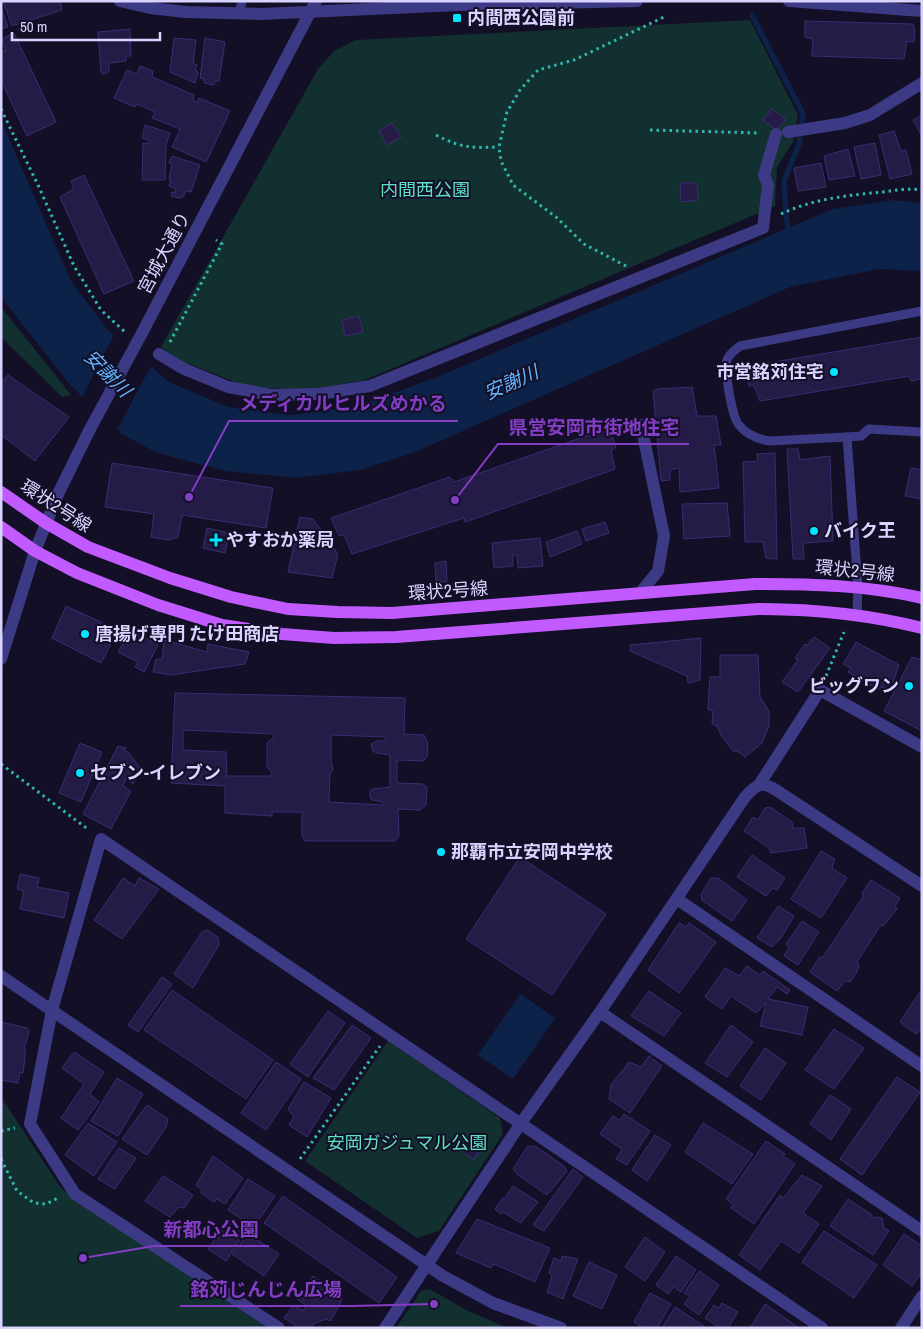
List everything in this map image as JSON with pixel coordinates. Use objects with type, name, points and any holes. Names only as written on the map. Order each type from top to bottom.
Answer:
[{"type":"main road","name":"環状2号線","points":[[1,492],[46,524],[88,547],[170,578],[231,596],[288,608],[338,612],[392,613],[755,584],[858,587],[922,598]]},
{"type":"main road","points":[[1,528],[35,550],[77,573],[181,613],[222,625],[282,634],[334,638],[396,638],[758,609],[796,609],[857,614],[922,628]]},
{"type":"street","points":[[120,1],[150,8],[186,12],[241,7],[637,1]]},
{"type":"street","points":[[789,1],[922,11]]},
{"type":"street","name":"宮城大通り","points":[[1,659],[35,550],[89,431],[136,335],[314,6]]},
{"type":"street","points":[[159,354],[184,369],[228,387],[271,395],[319,394],[370,386],[763,228],[768,185],[764,175],[782,133],[844,123],[870,115],[922,83]]},
{"type":"street","points":[[640,425],[664,536],[658,571],[640,593]]},
{"type":"street","points":[[385,1328],[521,1123],[600,1012],[746,797],[759,784],[820,690],[922,747]]},
{"type":"street","points":[[759,784],[768,785],[776,790],[922,886]]},
{"type":"street","points":[[279,1328],[75,1194],[30,1124],[52,1010],[101,839],[822,1328]]},
{"type":"street","points":[[677,899],[922,1066]]},
{"type":"street","points":[[1,976],[427,1266],[493,1303],[561,1328]]},
{"type":"street","points":[[600,1012],[922,1231]]},
{"type":"street","points":[[901,1328],[922,1296]]},
{"type":"lane","points":[[922,311],[740,346],[732,352],[727,361],[729,389],[734,415],[738,424],[746,433],[757,439],[770,441],[861,436],[869,429],[922,432]]},
{"type":"lane","points":[[847,437],[858,587],[857,614]]},
{"type":"path","points":[[644,276],[584,244],[556,217],[513,185],[501,161],[499,147],[507,112],[520,90],[538,70],[574,60],[664,17]]},
{"type":"path","points":[[1,109],[38,185],[74,266],[101,310],[136,335]]},
{"type":"path","points":[[650,130],[782,133]]},
{"type":"path","points":[[436,135],[454,144],[473,148],[499,147]]},
{"type":"path","points":[[777,216],[793,208],[857,194],[912,189],[922,190]]},
{"type":"path","points":[[171,341],[222,244],[216,240]]},
{"type":"path","points":[[820,690],[844,632]]},
{"type":"path","points":[[1,764],[101,839]]},
{"type":"path","points":[[298,1161],[389,1034]]},
{"type":"path","points":[[1,1131],[18,1127]]},
{"type":"path","points":[[1,1158],[17,1191],[34,1203],[46,1204],[65,1194]]},
{"type":"green space","name":"内間西公園","points":[[750,20],[798,115],[793,142],[777,167],[775,206],[365,380],[308,390],[248,387],[181,361],[161,347],[318,69],[334,51],[356,40]]},
{"type":"green space","points":[[1,307],[71,395],[62,397],[1,337]]},
{"type":"green space","name":"安岡ガジュマル公園","points":[[388,1041],[500,1118],[503,1134],[439,1231],[417,1238],[305,1161]]},
{"type":"green space","points":[[1,1097],[61,1188],[267,1328],[1,1328]]},
{"type":"green space","points":[[430,1289],[466,1310],[508,1328],[396,1328],[421,1291]]},
{"type":"water","name":"安謝川","points":[[1,120],[71,281],[108,330],[169,382],[228,407],[290,415],[355,407],[437,377],[833,209],[893,200],[922,203],[922,271],[879,269],[790,287],[415,452],[360,470],[296,478],[226,471],[157,453],[122,434],[71,386],[1,297]]},
{"type":"water","points":[[520,994],[555,1018],[513,1079],[478,1055]]},
{"type":"pier","points":[[115,333],[152,364],[116,432],[81,399]]},
{"type":"building","points":[[3,1],[57,1],[61,4],[62,10],[12,26]]},
{"type":"building","points":[[1,7],[8,27],[1,29]]},
{"type":"building","points":[[805,21],[913,24],[915,31],[914,42],[907,41],[904,59],[812,56],[813,39],[805,37]]},
{"type":"building","points":[[130,29],[131,56],[126,56],[126,61],[109,63],[109,71],[103,74],[101,72],[98,32]]},
{"type":"building","points":[[14,33],[56,122],[27,136],[1,80],[1,52],[6,50],[1,39]]},
{"type":"building","points":[[174,38],[196,40],[193,63],[197,65],[195,70],[198,72],[195,83],[170,72]]},
{"type":"building","points":[[205,38],[225,42],[219,81],[215,81],[214,85],[204,83],[204,79],[200,78]]},
{"type":"building","points":[[140,66],[153,71],[152,77],[194,95],[193,100],[197,103],[199,98],[230,111],[206,162],[172,147],[180,129],[152,118],[155,112],[137,104],[135,107],[114,98],[127,70],[137,74]]},
{"type":"building","points":[[772,109],[786,119],[776,130],[763,120]]},
{"type":"building","points":[[922,115],[922,136],[913,120]]},
{"type":"building","points":[[392,123],[401,137],[387,145],[379,131]]},
{"type":"building","points":[[145,125],[170,133],[166,145],[165,180],[142,180],[143,143],[150,143],[150,141],[142,138]]},
{"type":"building","points":[[894,131],[901,151],[906,150],[912,174],[890,179],[879,135]]},
{"type":"building","points":[[875,143],[881,175],[861,179],[854,147]]},
{"type":"building","points":[[848,149],[855,176],[829,180],[824,156]]},
{"type":"building","points":[[172,156],[200,165],[191,192],[186,191],[183,197],[179,198],[171,196],[172,192],[175,193],[176,189],[169,186],[172,164],[169,163]]},
{"type":"building","points":[[821,163],[826,187],[798,191],[794,168]]},
{"type":"building","points":[[84,175],[134,281],[104,294],[60,197],[74,189],[71,181]]},
{"type":"building","points":[[680,183],[697,183],[698,200],[681,202]]},
{"type":"building","points":[[359,316],[363,332],[345,336],[342,320]]},
{"type":"building","name":"市営銘苅住宅","points":[[922,337],[922,379],[911,381],[909,376],[760,401],[754,386],[749,386],[745,367]]},
{"type":"building","points":[[8,375],[69,417],[35,461],[1,435],[1,382]]},
{"type":"building","points":[[692,387],[697,416],[716,416],[721,445],[714,445],[719,488],[680,492],[679,468],[670,470],[670,480],[661,481],[653,391]]},
{"type":"building","points":[[609,428],[616,447],[611,450],[615,469],[465,522],[464,518],[352,554],[344,535],[339,536],[331,518],[450,477],[454,482]]},
{"type":"building","points":[[787,449],[798,449],[800,460],[830,456],[833,541],[803,543],[804,559],[793,559]]},
{"type":"building","points":[[775,453],[777,559],[766,558],[763,542],[745,542],[743,462],[758,461],[757,454]]},
{"type":"building","points":[[112,463],[273,488],[266,528],[182,515],[178,537],[168,540],[151,537],[154,514],[105,507]]},
{"type":"building","points":[[911,468],[922,470],[922,499],[905,496]]},
{"type":"building","points":[[727,503],[730,536],[684,539],[682,504]]},
{"type":"building","points":[[300,517],[313,519],[338,554],[332,578],[288,572]]},
{"type":"building","points":[[605,522],[609,533],[586,541],[582,529]]},
{"type":"building","name":"やすおか薬局","points":[[207,528],[229,533],[225,553],[203,548]]},
{"type":"building","points":[[577,531],[582,544],[550,557],[546,542]]},
{"type":"building","points":[[540,538],[543,566],[518,568],[517,555],[513,555],[513,566],[494,568],[492,543]]},
{"type":"building","points":[[446,561],[447,582],[436,581],[435,563]]},
{"type":"building","name":"唐揚げ専門 たけ田商店","points":[[66,606],[118,630],[101,663],[52,638]]},
{"type":"building","points":[[130,630],[158,645],[144,672],[135,667],[138,662],[118,652]]},
{"type":"building","points":[[814,637],[830,648],[798,692],[782,682],[798,660],[795,658],[805,644],[807,645]]},
{"type":"building","points":[[701,638],[700,680],[688,683],[687,676],[630,651],[630,645]]},
{"type":"building","points":[[164,640],[207,652],[208,644],[249,652],[245,664],[171,675],[153,672],[156,659],[162,659]]},
{"type":"building","points":[[856,642],[899,665],[890,691],[882,687],[878,689],[848,672],[851,668],[843,664]]},
{"type":"building","points":[[720,655],[758,655],[760,697],[769,711],[769,726],[762,743],[745,757],[739,752],[733,751],[717,726],[712,724],[713,711],[708,709],[710,677],[720,677]]},
{"type":"building","name":"ビッグワン","points":[[912,657],[922,660],[922,731],[884,711]]},
{"type":"building","points":[[175,693],[405,698],[404,734],[424,735],[428,744],[427,757],[423,761],[397,760],[397,783],[423,784],[427,787],[426,805],[420,810],[398,809],[399,836],[395,841],[305,841],[302,836],[302,812],[272,812],[272,816],[225,813],[225,786],[171,783]],"holes":[[[183,730],[274,734],[273,739],[267,743],[267,766],[272,772],[271,776],[227,776],[226,752],[183,750]],[[331,735],[386,737],[385,741],[376,741],[371,744],[373,751],[390,755],[390,787],[370,791],[372,800],[383,802],[383,805],[329,802],[330,773],[333,770]]]},
{"type":"building","name":"セブン-イレブン","points":[[80,743],[102,752],[81,802],[59,793]]},
{"type":"building","points":[[118,746],[126,748],[124,750],[129,753],[140,768],[133,784],[126,778],[123,786],[131,791],[111,829],[83,814]]},
{"type":"building","points":[[770,807],[792,822],[793,828],[804,828],[807,848],[771,853],[769,848],[744,831],[753,817],[758,820],[765,808]]},
{"type":"building","points":[[821,851],[835,859],[832,866],[833,869],[847,878],[821,918],[791,899]]},
{"type":"building","points":[[752,855],[785,878],[777,890],[773,888],[766,896],[737,877]]},
{"type":"building","points":[[520,857],[606,914],[552,995],[466,939]]},
{"type":"building","points":[[20,874],[39,878],[37,887],[69,893],[64,918],[20,909],[24,891],[17,889]]},
{"type":"building","points":[[123,878],[135,886],[139,878],[159,889],[122,939],[94,920]]},
{"type":"building","points":[[711,878],[718,878],[747,900],[732,921],[702,900],[701,894]]},
{"type":"building","points":[[871,880],[900,898],[895,906],[897,909],[884,925],[880,926],[857,962],[859,965],[857,972],[850,982],[845,981],[837,991],[810,972],[819,958],[823,957],[863,897],[862,893]]},
{"type":"building","points":[[778,906],[794,916],[781,938],[772,947],[757,938]]},
{"type":"building","points":[[802,921],[819,932],[798,965],[784,956],[789,947],[786,944]]},
{"type":"building","points":[[679,923],[686,927],[689,923],[716,942],[679,993],[648,970]]},
{"type":"building","points":[[207,930],[218,937],[219,945],[193,988],[174,974],[202,932]]},
{"type":"building","points":[[747,966],[760,975],[763,971],[790,990],[787,994],[777,987],[768,999],[808,1007],[802,1035],[760,1026],[766,1003],[756,1013],[731,996],[722,1009],[705,997],[725,968],[739,976]]},
{"type":"building","points":[[162,977],[172,984],[138,1032],[128,1025]]},
{"type":"building","points":[[172,990],[273,1060],[246,1099],[144,1030]]},
{"type":"building","points":[[649,991],[681,1013],[664,1036],[631,1016]]},
{"type":"building","points":[[920,992],[922,993],[922,1027],[916,1034],[900,1022]]},
{"type":"building","points":[[328,1011],[345,1023],[308,1077],[290,1064]]},
{"type":"building","points":[[1,1022],[27,1028],[29,1032],[24,1049],[26,1050],[23,1073],[20,1072],[18,1083],[1,1080]]},
{"type":"building","points":[[352,1025],[371,1038],[334,1090],[313,1078]]},
{"type":"building","points":[[731,1025],[753,1042],[727,1077],[705,1063]]},
{"type":"building","points":[[834,1029],[864,1048],[834,1089],[805,1070]]},
{"type":"building","points":[[765,1048],[786,1063],[761,1100],[740,1086]]},
{"type":"building","points":[[74,1052],[104,1072],[90,1094],[99,1102],[78,1130],[61,1118],[84,1084],[62,1068]]},
{"type":"building","points":[[649,1056],[662,1066],[630,1113],[609,1099],[611,1085],[629,1062],[641,1067]]},
{"type":"building","points":[[276,1062],[301,1079],[266,1130],[241,1113]]},
{"type":"building","points":[[897,1077],[920,1092],[862,1175],[840,1159]]},
{"type":"building","points":[[117,1078],[143,1094],[118,1136],[91,1121]]},
{"type":"building","points":[[304,1082],[331,1098],[307,1137],[289,1125],[294,1117],[288,1109]]},
{"type":"building","points":[[830,1095],[851,1109],[831,1140],[810,1124]]},
{"type":"building","points":[[147,1105],[168,1119],[166,1127],[147,1155],[122,1139]]},
{"type":"building","points":[[624,1114],[650,1131],[627,1165],[616,1159],[622,1149],[600,1134],[613,1116],[620,1120]]},
{"type":"building","points":[[88,1123],[117,1142],[94,1176],[65,1155]]},
{"type":"building","points":[[703,1123],[753,1154],[732,1184],[685,1152]]},
{"type":"building","points":[[655,1135],[671,1145],[647,1181],[632,1170]]},
{"type":"building","points":[[466,1138],[481,1148],[474,1160],[459,1149]]},
{"type":"building","points":[[766,1141],[785,1154],[783,1156],[795,1164],[754,1224],[731,1208],[733,1204],[726,1199]]},
{"type":"building","points":[[535,1146],[564,1166],[567,1171],[547,1195],[517,1174],[513,1169],[527,1147]]},
{"type":"building","points":[[119,1148],[136,1158],[115,1189],[98,1179]]},
{"type":"building","points":[[213,1156],[243,1178],[225,1204],[217,1199],[214,1202],[201,1193],[202,1190],[196,1185]]},
{"type":"building","points":[[573,1169],[583,1177],[544,1231],[533,1225]]},
{"type":"building","points":[[802,1175],[822,1186],[803,1213],[819,1224],[799,1253],[781,1241],[760,1270],[739,1255],[780,1195],[783,1198]]},
{"type":"building","points":[[163,1176],[193,1195],[184,1208],[179,1207],[170,1217],[145,1201]]},
{"type":"building","points":[[248,1179],[275,1196],[254,1227],[228,1210]]},
{"type":"building","points":[[513,1186],[538,1202],[521,1223],[503,1212],[500,1214],[495,1209]]},
{"type":"building","points":[[283,1196],[397,1277],[379,1303],[264,1223]]},
{"type":"building","points":[[848,1199],[871,1214],[871,1217],[882,1218],[884,1228],[889,1231],[873,1255],[830,1226]]},
{"type":"building","points":[[229,1219],[246,1230],[226,1261],[208,1249]]},
{"type":"building","points":[[477,1219],[550,1248],[535,1282],[494,1264],[491,1268],[456,1253]]},
{"type":"building","points":[[824,1231],[877,1265],[854,1298],[802,1262]]},
{"type":"building","points":[[248,1234],[279,1254],[264,1276],[232,1254]]},
{"type":"building","points":[[904,1234],[922,1246],[922,1272],[912,1286],[883,1265]]},
{"type":"building","points":[[645,1237],[665,1252],[645,1281],[625,1267]]},
{"type":"building","points":[[562,1256],[578,1259],[563,1299],[547,1292],[552,1276],[549,1273],[554,1258],[561,1261]]},
{"type":"building","points":[[676,1256],[696,1270],[681,1292],[674,1287],[668,1294],[656,1285]]},
{"type":"building","points":[[589,1262],[617,1275],[602,1309],[573,1296]]},
{"type":"building","points":[[699,1271],[719,1285],[699,1315],[684,1304],[690,1296],[684,1293]]},
{"type":"building","points":[[313,1276],[342,1296],[340,1305],[330,1321],[326,1319],[313,1324],[311,1328],[299,1328],[284,1318],[294,1305],[303,1311],[306,1305],[297,1299]]},
{"type":"building","points":[[650,1293],[671,1304],[657,1328],[644,1328],[634,1322]]},
{"type":"building","points":[[722,1303],[738,1312],[728,1328],[720,1328],[705,1318],[714,1305],[719,1308]]},
{"type":"building","points":[[765,1304],[799,1328],[750,1328]]},
{"type":"building","points":[[675,1307],[704,1326],[703,1328],[662,1328]]},
{"type":"waterway","points":[[752,15],[803,114],[799,144],[784,181],[789,234]]},
{"type":"place","name":"内間西公園前","points":[[457,18]]},
{"type":"place","name":"市営銘苅住宅","points":[[834,372]]},
{"type":"place","name":"メディカルヒルズめかる","points":[[189,497]]},
{"type":"place","name":"県営安岡市街地住宅","points":[[455,500]]},
{"type":"place","name":"バイク王","points":[[814,531]]},
{"type":"place","name":"やすおか薬局","points":[[216,540]]},
{"type":"place","name":"唐揚げ専門 たけ田商店","points":[[85,634]]},
{"type":"place","name":"ビッグワン","points":[[909,686]]},
{"type":"place","name":"セブン-イレブン","points":[[80,773]]},
{"type":"place","name":"那覇市立安岡中学校","points":[[441,852]]},
{"type":"place","name":"新都心公園","points":[[83,1258]]},
{"type":"place","name":"銘苅じんじん広場","points":[[434,1304]]}]
